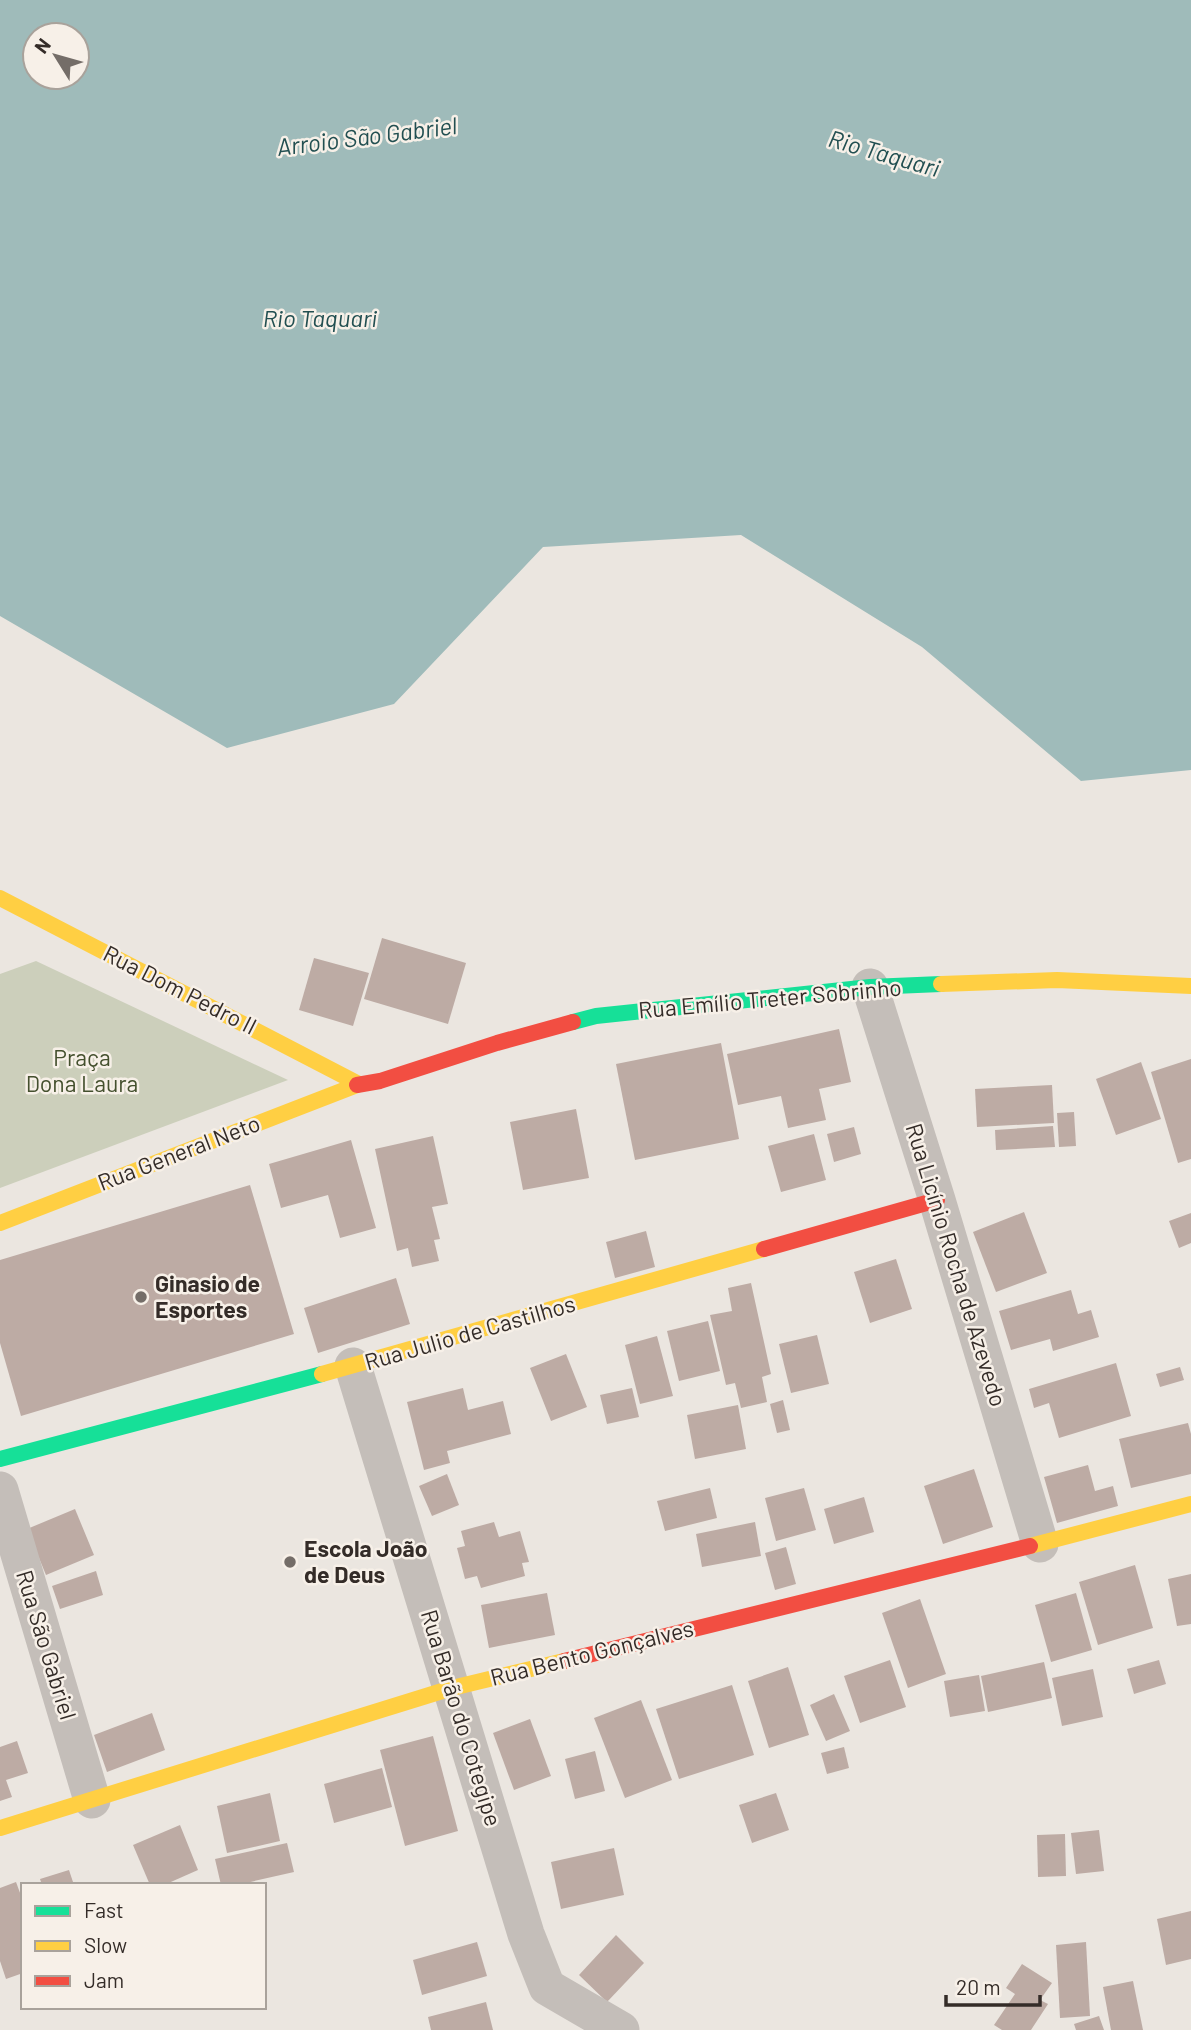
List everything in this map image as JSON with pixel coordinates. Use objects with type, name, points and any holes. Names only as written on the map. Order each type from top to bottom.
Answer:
[{"type":"street","name":"Rua Dom Pedro II","points":[[0,898],[359,1084]]},
{"type":"street","name":"Rua Emílio Treter Sobrinho","points":[[359,1084],[380,1081],[497,1043],[596,1016],[870,987],[1057,980],[1191,986]]},
{"type":"street","name":"Rua Licínio Rocha de Azevedo","points":[[870,987],[1040,1544]]},
{"type":"street","name":"Rua General Neto","points":[[0,1223],[359,1084]]},
{"type":"street","name":"Rua Julio de Castilhos","points":[[0,1459],[353,1366],[937,1200]]},
{"type":"street","name":"Rua Barão do Cotegipe","points":[[353,1366],[526,1934],[547,1987],[621,2030]]},
{"type":"street","name":"Rua São Gabriel","points":[[0,1490],[92,1800]]},
{"type":"street","name":"Rua Bento Gonçalves","points":[[0,1828],[452,1688],[1040,1544],[1191,1504]]},
{"type":"green space","name":"Praça Dona Laura","points":[[36,961],[288,1080],[0,1188],[0,974]]},
{"type":"water","name":"Rio Taquari","points":[[0,0],[1191,0],[1191,770],[1081,781],[922,647],[741,535],[543,547],[394,704],[227,748],[0,616]]},
{"type":"building","points":[[382,938],[466,963],[448,1024],[364,999]]},
{"type":"building","points":[[314,958],[369,973],[353,1026],[299,1010]]},
{"type":"building","points":[[839,1029],[851,1082],[819,1089],[826,1120],[788,1128],[781,1096],[738,1105],[727,1054]]},
{"type":"building","points":[[721,1043],[739,1139],[635,1160],[616,1064]]},
{"type":"building","points":[[1191,1059],[1191,1159],[1178,1163],[1151,1072]]},
{"type":"building","points":[[1141,1062],[1161,1119],[1116,1135],[1096,1079]]},
{"type":"building","points":[[1052,1085],[1054,1123],[977,1127],[975,1089]]},
{"type":"building","points":[[576,1109],[589,1178],[523,1190],[510,1122]]},
{"type":"building","points":[[1074,1112],[1076,1146],[1059,1147],[1057,1113]]},
{"type":"building","points":[[1053,1126],[1055,1147],[996,1150],[995,1130]]},
{"type":"building","points":[[854,1127],[861,1154],[834,1162],[827,1134]]},
{"type":"building","points":[[814,1134],[826,1180],[781,1192],[768,1146]]},
{"type":"building","points":[[433,1136],[448,1204],[432,1207],[440,1239],[434,1240],[439,1261],[412,1267],[408,1248],[397,1251],[375,1149]]},
{"type":"building","points":[[351,1140],[376,1228],[340,1238],[328,1195],[281,1208],[269,1164]]},
{"type":"building","name":"Ginasio de Esportes","points":[[250,1185],[294,1334],[21,1416],[0,1343],[0,1260]]},
{"type":"building","points":[[1024,1212],[1047,1273],[996,1292],[973,1232]]},
{"type":"building","points":[[1191,1213],[1191,1243],[1179,1248],[1169,1221]]},
{"type":"building","points":[[646,1231],[655,1267],[615,1278],[606,1242]]},
{"type":"building","points":[[896,1259],[912,1309],[870,1323],[854,1272]]},
{"type":"building","points":[[396,1278],[410,1324],[318,1353],[304,1308]]},
{"type":"building","points":[[751,1283],[771,1374],[762,1377],[767,1402],[741,1408],[735,1383],[726,1385],[710,1315],[732,1311],[728,1288]]},
{"type":"building","points":[[1071,1290],[1078,1314],[1091,1310],[1099,1337],[1053,1351],[1050,1339],[1011,1350],[999,1311]]},
{"type":"building","points":[[708,1321],[720,1371],[679,1381],[667,1331]]},
{"type":"building","points":[[817,1335],[829,1384],[791,1393],[779,1344]]},
{"type":"building","points":[[657,1336],[673,1396],[640,1404],[625,1345]]},
{"type":"building","points":[[566,1354],[587,1407],[551,1421],[530,1368]]},
{"type":"building","points":[[1116,1363],[1131,1416],[1059,1438],[1049,1403],[1034,1408],[1029,1389]]},
{"type":"building","points":[[1180,1367],[1184,1380],[1160,1387],[1156,1374]]},
{"type":"building","points":[[463,1388],[468,1410],[503,1401],[511,1434],[447,1451],[450,1463],[424,1470],[407,1402]]},
{"type":"building","points":[[632,1388],[639,1417],[607,1424],[600,1395]]},
{"type":"building","points":[[783,1400],[790,1430],[777,1433],[770,1404]]},
{"type":"building","points":[[738,1405],[746,1449],[695,1459],[687,1415]]},
{"type":"building","points":[[1188,1423],[1191,1434],[1191,1474],[1131,1488],[1119,1439]]},
{"type":"building","points":[[1088,1465],[1095,1491],[1113,1486],[1118,1506],[1057,1523],[1044,1477]]},
{"type":"building","points":[[974,1469],[993,1527],[943,1544],[924,1486]]},
{"type":"building","points":[[447,1474],[459,1505],[432,1516],[419,1486]]},
{"type":"building","points":[[710,1488],[717,1518],[665,1531],[657,1501]]},
{"type":"building","points":[[804,1488],[816,1530],[776,1541],[765,1498]]},
{"type":"building","points":[[864,1497],[874,1532],[834,1544],[824,1509]]},
{"type":"building","points":[[75,1509],[94,1555],[46,1575],[27,1529]]},
{"type":"building","points":[[494,1522],[499,1537],[520,1531],[529,1562],[522,1563],[525,1576],[481,1588],[477,1576],[465,1579],[457,1548],[465,1546],[461,1531]]},
{"type":"building","points":[[755,1522],[761,1556],[702,1567],[696,1534]]},
{"type":"building","points":[[786,1547],[796,1584],[775,1590],[765,1553]]},
{"type":"building","points":[[1135,1565],[1153,1628],[1098,1645],[1079,1582]]},
{"type":"building","points":[[96,1571],[103,1595],[60,1609],[52,1586]]},
{"type":"building","points":[[1191,1574],[1191,1624],[1177,1626],[1168,1579]]},
{"type":"building","points":[[547,1593],[555,1635],[489,1648],[481,1605]]},
{"type":"building","points":[[1076,1593],[1092,1650],[1051,1662],[1035,1605]]},
{"type":"building","points":[[920,1599],[946,1674],[908,1688],[882,1613]]},
{"type":"building","points":[[890,1660],[906,1707],[860,1723],[844,1676]]},
{"type":"building","points":[[1159,1660],[1166,1684],[1134,1694],[1127,1669]]},
{"type":"building","points":[[1044,1662],[1052,1698],[988,1712],[981,1676]]},
{"type":"building","points":[[788,1667],[809,1735],[769,1748],[748,1681]]},
{"type":"building","points":[[1093,1669],[1103,1717],[1062,1726],[1052,1678]]},
{"type":"building","points":[[979,1675],[985,1711],[950,1717],[944,1681]]},
{"type":"building","points":[[732,1685],[754,1755],[679,1779],[656,1709]]},
{"type":"building","points":[[834,1694],[850,1731],[826,1741],[810,1705]]},
{"type":"building","points":[[641,1700],[672,1780],[625,1798],[594,1718]]},
{"type":"building","points":[[152,1713],[165,1750],[107,1772],[94,1735]]},
{"type":"building","points":[[530,1719],[551,1776],[514,1790],[493,1733]]},
{"type":"building","points":[[433,1736],[458,1831],[405,1846],[380,1750]]},
{"type":"building","points":[[17,1741],[28,1773],[6,1780],[12,1797],[0,1801],[0,1747]]},
{"type":"building","points":[[844,1747],[849,1768],[827,1774],[821,1753]]},
{"type":"building","points":[[595,1751],[605,1791],[575,1799],[565,1759]]},
{"type":"building","points":[[382,1768],[392,1807],[334,1823],[324,1784]]},
{"type":"building","points":[[270,1793],[280,1841],[227,1853],[217,1806]]},
{"type":"building","points":[[776,1793],[789,1830],[752,1843],[739,1805]]},
{"type":"building","points":[[180,1825],[198,1870],[169,1883],[149,1883],[133,1845]]},
{"type":"building","points":[[1099,1830],[1104,1871],[1076,1874],[1071,1833]]},
{"type":"building","points":[[1065,1834],[1066,1876],[1038,1877],[1037,1835]]},
{"type":"building","points":[[287,1843],[294,1872],[246,1883],[221,1883],[215,1859]]},
{"type":"building","points":[[614,1848],[624,1895],[561,1909],[551,1862]]},
{"type":"building","points":[[69,1870],[73,1883],[41,1883],[40,1879]]},
{"type":"building","points":[[16,1882],[21,1896],[21,1974],[6,1979],[0,1961],[0,1888]]},
{"type":"building","points":[[1191,1911],[1191,1959],[1166,1965],[1157,1919]]},
{"type":"building","points":[[616,1935],[644,1963],[607,2002],[579,1975]]},
{"type":"building","points":[[477,1942],[487,1976],[422,1995],[413,1960]]},
{"type":"building","points":[[1086,1942],[1090,2016],[1060,2018],[1056,1945]]},
{"type":"building","points":[[1022,1964],[1052,1983],[1040,2000],[1048,2004],[1031,2030],[1002,2030],[994,2025],[1015,1994],[1006,1988]]},
{"type":"building","points":[[1133,1981],[1143,2030],[1111,2030],[1103,1987]]},
{"type":"building","points":[[486,2002],[493,2030],[431,2030],[428,2017]]},
{"type":"building","points":[[1099,2016],[1104,2030],[1076,2030],[1074,2024]]},
{"type":"traffic: fast","points":[[573,1022],[596,1016],[870,987],[941,984]]},
{"type":"traffic: fast","points":[[0,1459],[322,1374]]},
{"type":"traffic: slow","points":[[0,898],[359,1084]]},
{"type":"traffic: slow","points":[[941,984],[1057,980],[1191,986]]},
{"type":"traffic: slow","points":[[0,1223],[357,1085]]},
{"type":"traffic: slow","points":[[322,1374],[764,1249]]},
{"type":"traffic: slow","points":[[1030,1546],[1191,1504]]},
{"type":"traffic: slow","points":[[0,1828],[452,1688],[564,1661]]},
{"type":"traffic: jam","points":[[357,1085],[380,1081],[497,1043],[573,1022]]},
{"type":"traffic: jam","points":[[764,1249],[937,1200]]},
{"type":"traffic: jam","points":[[564,1661],[1030,1546]]},
{"type":"place","name":"Ginasio de Esportes","points":[[141,1297]]},
{"type":"place","name":"Escola João de Deus","points":[[290,1562]]},
{"type":"water label","name":"Arroio São Gabriel","points":[[367,137]]}]
